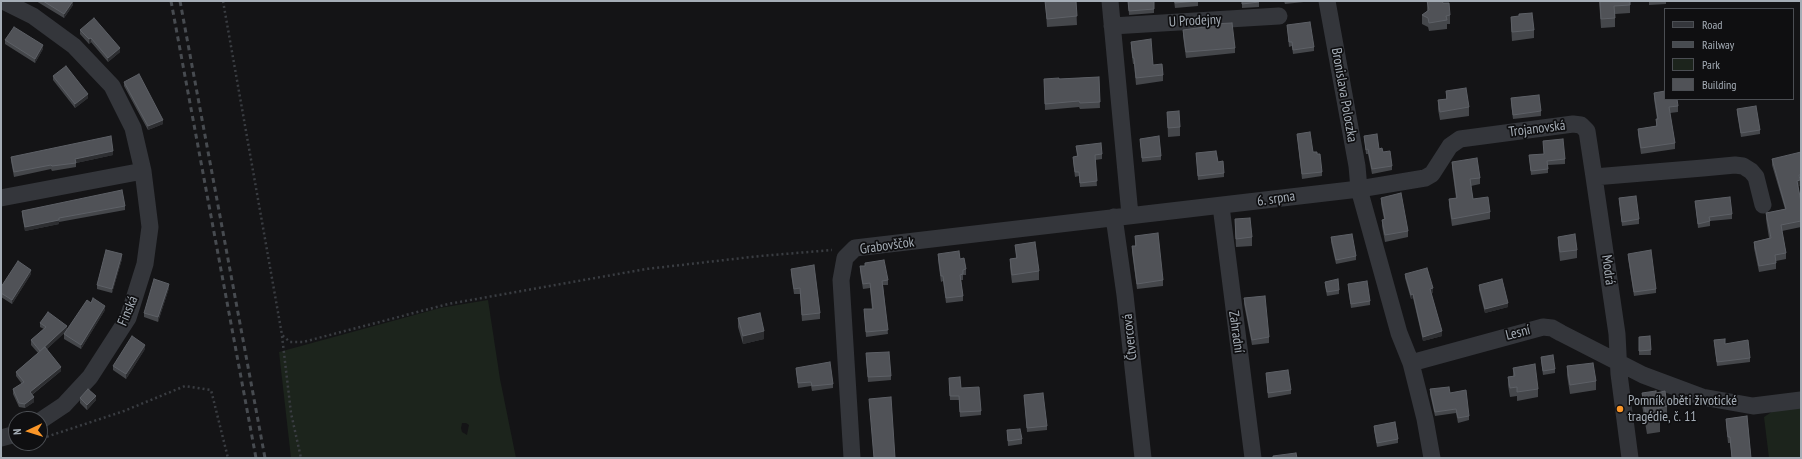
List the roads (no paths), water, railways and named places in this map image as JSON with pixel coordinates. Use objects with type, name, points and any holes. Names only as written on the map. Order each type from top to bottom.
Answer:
[{"type":"street","name":"Finská","points":[[3,1],[33,16],[74,46],[112,86],[133,128],[143,171],[150,227],[145,264],[128,318],[90,377],[64,406],[48,417]]},
{"type":"street","points":[[1110,1],[1122,216]]},
{"type":"street","name":"Bronislava Poloczka","points":[[1328,1],[1357,166],[1359,189]]},
{"type":"street","name":"U Prodejny","points":[[1112,26],[1279,16]]},
{"type":"street","name":"Trojanovská","points":[[1359,189],[1425,178],[1432,174],[1450,146],[1460,139],[1573,124],[1581,125],[1587,130],[1594,177]]},
{"type":"street","points":[[1594,177],[1719,166],[1743,166],[1751,170],[1756,177],[1763,206]]},
{"type":"street","points":[[1,198],[143,171]]},
{"type":"street","name":"Modrá","points":[[1594,177],[1617,334],[1618,363]]},
{"type":"street","points":[[1359,189],[1399,333],[1411,363],[1425,419],[1432,458]]},
{"type":"street","name":"6. srpna","points":[[1122,216],[1221,206],[1359,189]]},
{"type":"street","name":"Zahradní","points":[[1221,206],[1253,458]]},
{"type":"street","name":"Grabovščok","points":[[852,458],[841,280],[845,258],[855,248],[1122,216]]},
{"type":"street","name":"Čtvercová","points":[[1122,216],[1125,296],[1143,458]]},
{"type":"street","name":"Lesní","points":[[1411,363],[1543,327],[1557,330],[1618,363],[1673,387],[1702,397],[1753,406],[1801,400]]},
{"type":"street","points":[[1618,363],[1630,458]]},
{"type":"railway","points":[[171,1],[256,458]]},
{"type":"railway","points":[[180,1],[265,458]]},
{"type":"place","name":"Pomník oběti životické tragédie, č. 11","points":[[1620,409]]}]
